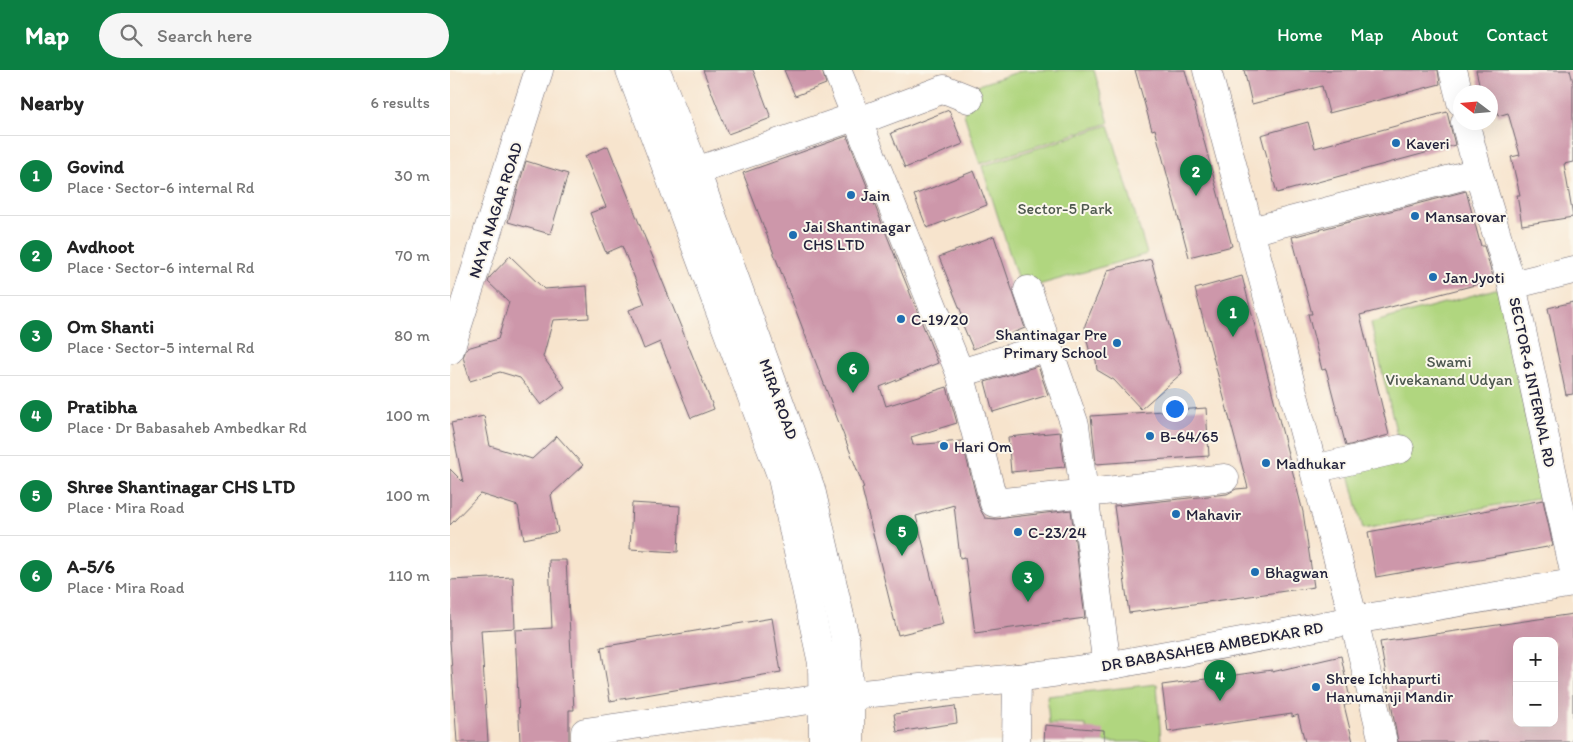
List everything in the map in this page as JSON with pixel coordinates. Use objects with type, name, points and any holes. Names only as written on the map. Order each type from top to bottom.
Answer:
[{"type":"street","name":"NAYA NAGAR ROAD","points":[[450,350],[539,70]]},
{"type":"street","name":"MIRA ROAD","points":[[630,70],[782,478],[822,663],[837,696],[850,742]]},
{"type":"street","name":"MIRA ROAD","points":[[656,70],[696,171],[811,489],[845,638],[837,696],[823,742]]},
{"type":"street","points":[[837,70],[960,373],[994,503],[1225,478]]},
{"type":"street","points":[[1207,70],[1354,620],[1383,742]]},
{"type":"street","points":[[1452,70],[1456,85]]},
{"type":"street","points":[[696,171],[858,119],[941,80],[969,99]]},
{"type":"street","name":"SECTOR-6 INTERNAL RD","points":[[1468,130],[1478,172],[1512,285],[1573,567]]},
{"type":"street","points":[[1251,231],[1478,172]]},
{"type":"street","name":"SECTOR-6 INTERNAL RD","points":[[1512,285],[1573,270]]},
{"type":"street","points":[[1028,290],[1075,425],[1107,666]]},
{"type":"street","points":[[960,373],[1048,347]]},
{"type":"street","points":[[1314,469],[1400,449]]},
{"type":"street","name":"DR BABASAHEB AMBEDKAR RD","points":[[594,736],[837,696],[1017,678],[1107,666],[1354,620],[1573,583]]},
{"type":"street","points":[[1016,742],[1017,678]]},
{"type":"green space","points":[[1024,70],[1094,70],[1109,123],[980,164],[964,114],[975,86]]},
{"type":"green space","name":"Sector-5 Park","points":[[1109,125],[1147,254],[1021,290],[982,166]]},
{"type":"green space","name":"Swami Vivekanand Udyan","points":[[1499,288],[1543,497],[1363,529],[1347,466],[1401,453],[1371,323]]},
{"type":"green space","points":[[1157,684],[1161,742],[1086,742],[1086,725],[1049,724],[1047,696]]},
{"type":"building","points":[[703,70],[753,70],[771,118],[728,134]]},
{"type":"building","points":[[784,70],[822,70],[826,84],[795,96]]},
{"type":"building","points":[[1135,70],[1185,70],[1232,246],[1189,257],[1155,129],[1152,130]]},
{"type":"building","points":[[1244,70],[1438,70],[1440,84],[1329,113],[1322,86],[1252,104]]},
{"type":"building","points":[[1476,70],[1570,70],[1573,82],[1573,162],[1564,164],[1573,217],[1522,225],[1517,195],[1520,195],[1511,157],[1520,155],[1508,113],[1498,116],[1498,85],[1479,85]]},
{"type":"building","points":[[949,110],[963,144],[905,168],[891,133]]},
{"type":"building","points":[[1447,112],[1455,145],[1277,193],[1261,135],[1308,122],[1315,148]]},
{"type":"building","points":[[847,136],[938,363],[880,387],[886,406],[947,387],[957,423],[911,437],[913,445],[962,441],[979,507],[985,518],[996,519],[1071,510],[1085,618],[975,633],[965,557],[960,558],[954,505],[916,516],[943,624],[898,635],[862,489],[864,488],[743,173]]},
{"type":"building","points":[[608,146],[714,409],[691,418],[660,342],[644,349],[629,310],[645,304],[622,246],[606,253],[590,213],[606,207],[585,156]]},
{"type":"building","points":[[526,161],[568,174],[550,234],[508,222]]},
{"type":"building","points":[[974,171],[987,205],[927,228],[914,195]]},
{"type":"building","points":[[1466,191],[1481,246],[1484,246],[1494,280],[1360,315],[1389,435],[1346,446],[1326,369],[1322,370],[1308,314],[1312,314],[1292,237]]},
{"type":"building","points":[[994,236],[1025,328],[973,349],[959,316],[962,314],[939,257]]},
{"type":"building","points":[[510,256],[544,289],[587,286],[589,318],[553,320],[543,357],[565,387],[541,405],[520,378],[500,372],[470,381],[463,357],[467,348],[498,339],[509,302],[488,282],[490,277]]},
{"type":"building","name":"Shantinagar Pre Primary School","points":[[1151,259],[1182,373],[1141,409],[1114,380],[1097,370],[1096,360],[1090,353],[1085,325],[1108,270]]},
{"type":"building","points":[[1242,276],[1303,512],[1314,587],[1129,613],[1114,506],[1227,494],[1236,489],[1248,488],[1195,289]]},
{"type":"building","points":[[1573,302],[1573,394],[1566,395],[1548,308]]},
{"type":"building","points":[[1038,366],[1048,395],[993,412],[985,382]]},
{"type":"building","name":"B-64/65","points":[[1206,408],[1209,456],[1096,464],[1091,416]]},
{"type":"building","points":[[484,416],[490,446],[532,459],[557,436],[583,465],[551,495],[558,532],[524,539],[518,506],[480,494],[450,525],[450,469],[463,482],[451,423]]},
{"type":"building","points":[[1060,432],[1065,467],[1011,472],[1008,437]]},
{"type":"building","points":[[1543,500],[1553,546],[1376,577],[1368,532]]},
{"type":"building","points":[[632,503],[680,506],[678,552],[630,549]]},
{"type":"building","points":[[549,560],[566,560],[574,710],[569,710],[569,742],[520,742],[515,630],[552,628]]},
{"type":"building","points":[[513,577],[515,628],[481,630],[488,742],[457,742],[450,641],[450,580]]},
{"type":"building","points":[[1573,614],[1573,742],[1398,742],[1380,642]]},
{"type":"building","points":[[772,618],[781,672],[610,701],[601,647]]},
{"type":"building","points":[[1341,656],[1351,704],[1344,705],[1353,742],[1305,742],[1298,715],[1292,717],[1292,714],[1168,732],[1162,685],[1272,670],[1272,672]]},
{"type":"building","points":[[955,706],[957,723],[897,732],[894,714]]},
{"type":"building","points":[[1045,725],[1104,730],[1104,742],[1044,742]]},
{"type":"place","name":"Kaveri","points":[[1396,143]]},
{"type":"place","name":"Jain","points":[[851,195]]},
{"type":"place","name":"Avdhoot","points":[[1196,196]]},
{"type":"place","name":"Mansarovar","points":[[1415,216]]},
{"type":"place","name":"Jai Shantinagar CHS LTD","points":[[793,235]]},
{"type":"place","name":"Jan Jyoti","points":[[1433,277]]},
{"type":"place","name":"C-19/20","points":[[901,319]]},
{"type":"place","name":"Govind","points":[[1233,337]]},
{"type":"place","name":"Shantinagar Pre Primary School","points":[[1117,343]]},
{"type":"place","name":"A-5/6","points":[[853,393]]},
{"type":"place","name":"B-64/65","points":[[1150,436]]},
{"type":"place","name":"Hari Om","points":[[944,446]]},
{"type":"place","name":"Madhukar","points":[[1266,463]]},
{"type":"place","name":"Mahavir","points":[[1176,514]]},
{"type":"place","name":"C-23/24","points":[[1018,532]]},
{"type":"place","name":"Shree Shantinagar CHS LTD","points":[[902,556]]},
{"type":"place","name":"Bhagwan","points":[[1255,572]]},
{"type":"place","name":"Om Shanti","points":[[1028,602]]},
{"type":"place","name":"Shree Ichhapurti Hanumanji Mandir","points":[[1316,687]]},
{"type":"place","name":"Pratibha","points":[[1220,701]]}]
